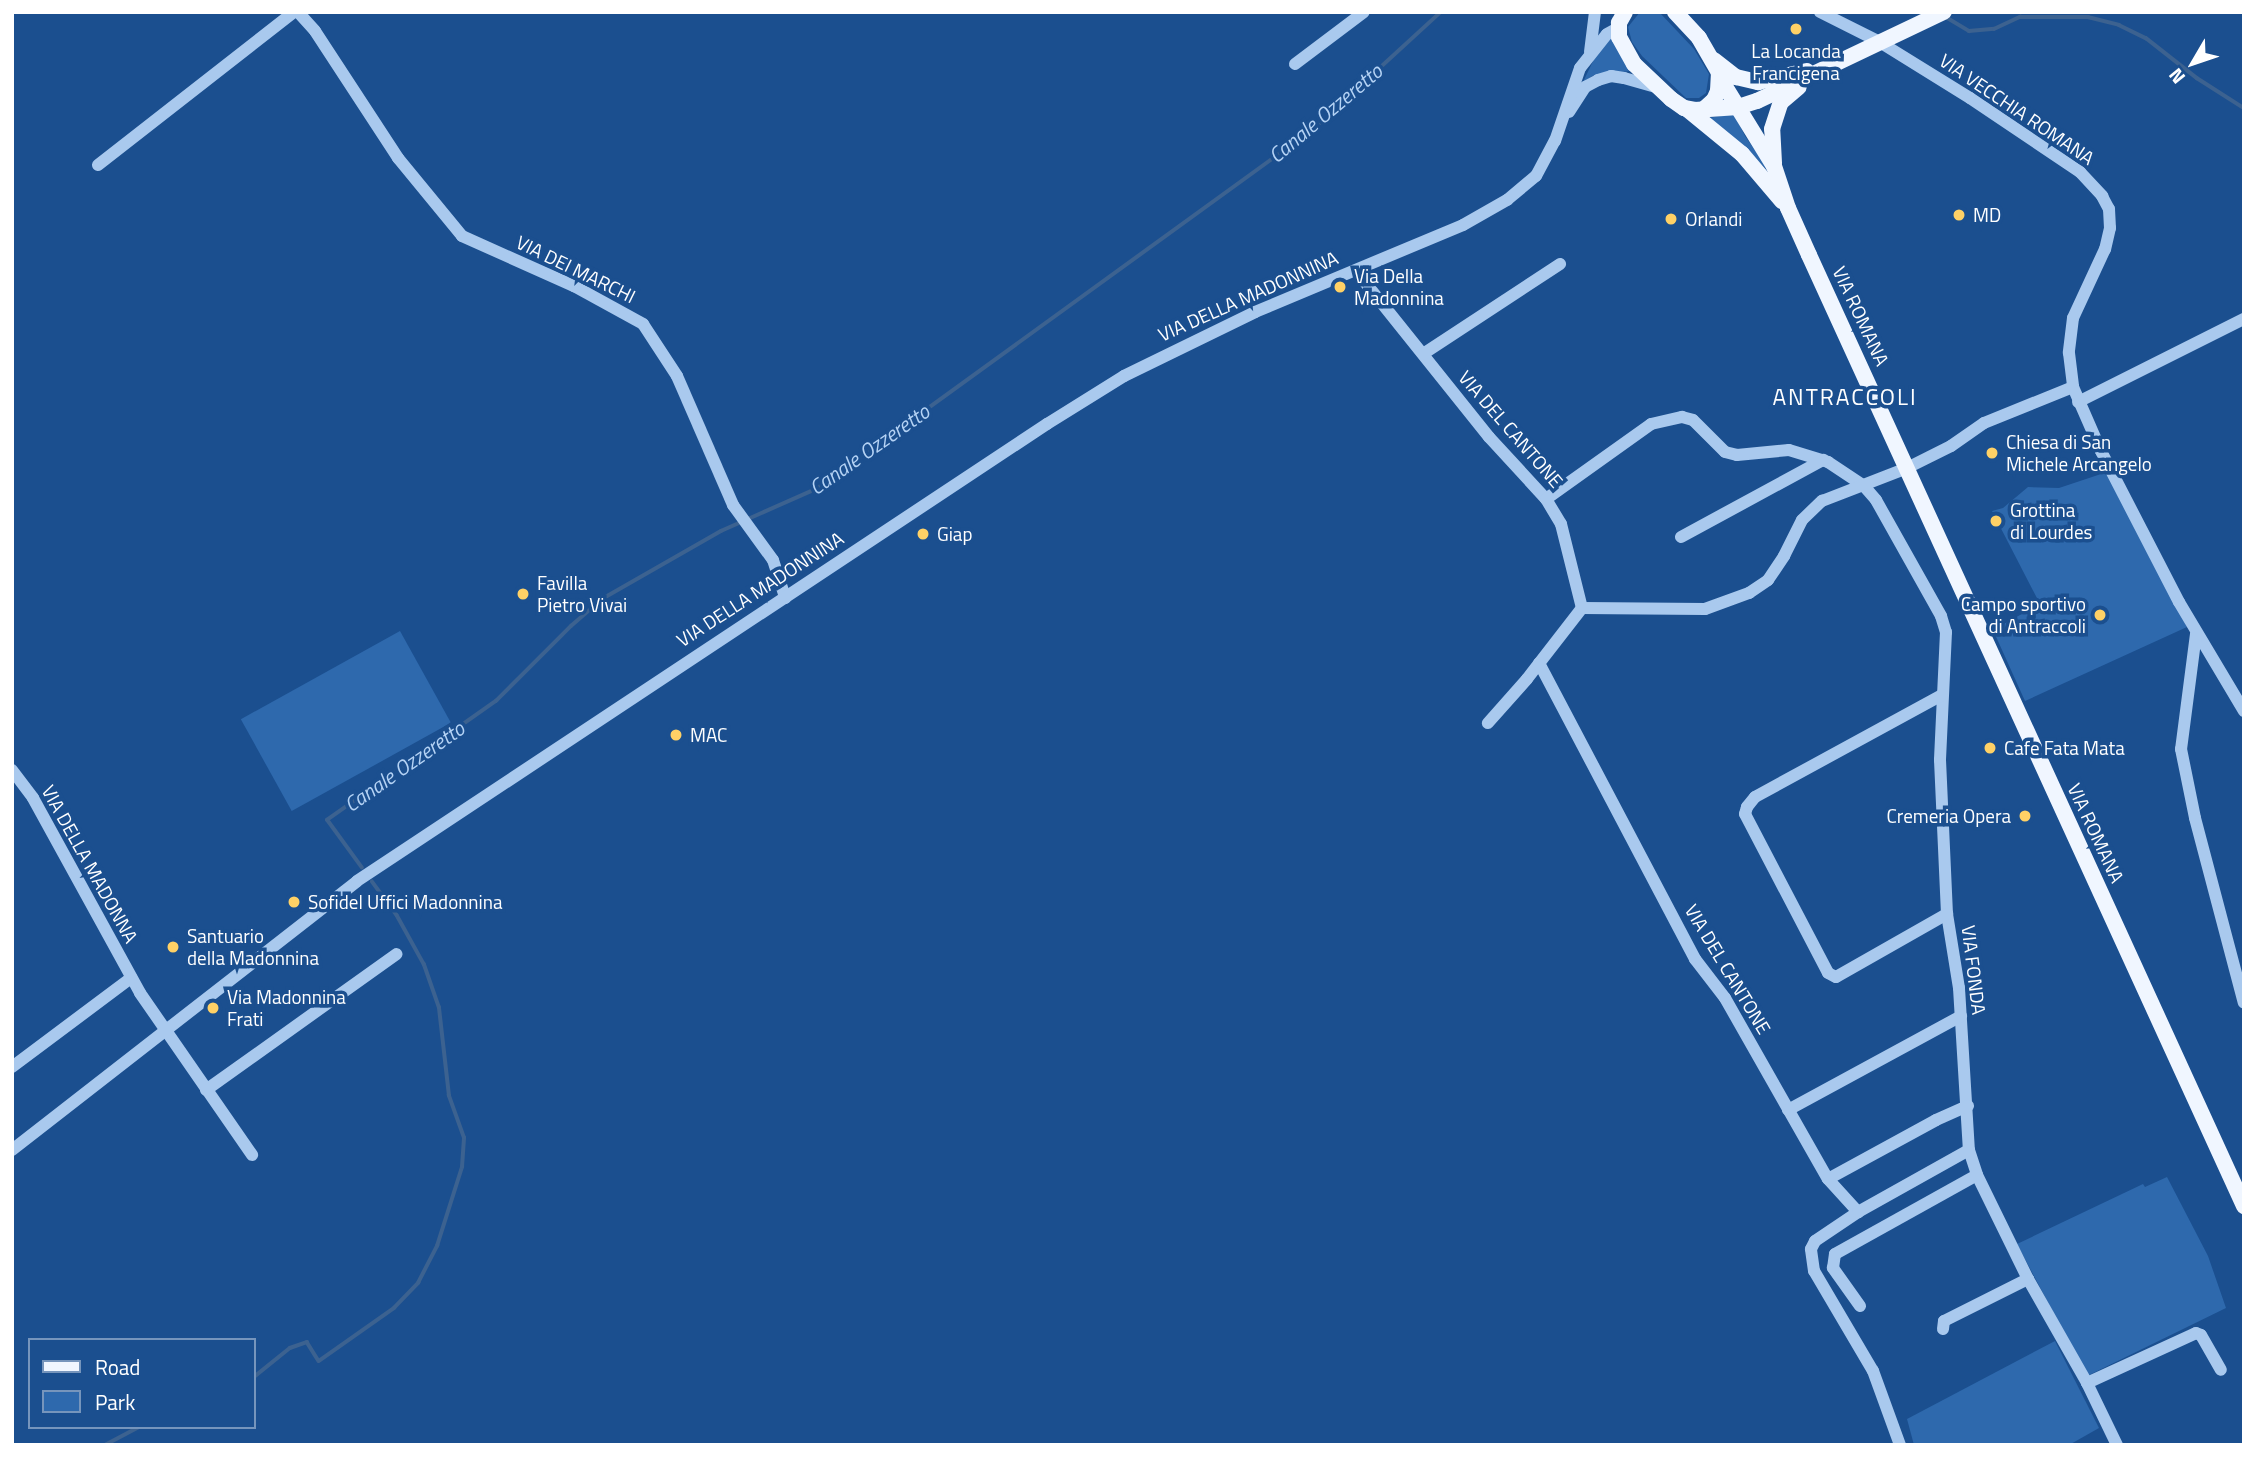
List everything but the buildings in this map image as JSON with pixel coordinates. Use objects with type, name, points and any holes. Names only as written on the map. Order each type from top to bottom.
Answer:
[{"type":"main road","points":[[1675,12],[1714,60],[1736,77],[1758,82],[1823,68]]},
{"type":"main road","points":[[1696,109],[1738,107],[1757,101],[1937,15]]},
{"type":"main road","points":[[1619,19],[1622,48],[1659,88],[1696,109],[1741,154],[1788,208]]},
{"type":"main road","points":[[1714,60],[1721,80],[1774,166],[1788,208]]},
{"type":"main road","points":[[1774,166],[1772,129],[1780,102],[1823,68]]},
{"type":"main road","points":[[1696,109],[1714,100],[1721,80]]},
{"type":"main road","name":"VIA ROMANA","points":[[1788,208],[2244,1206]]},
{"type":"street","points":[[98,165],[296,12]]},
{"type":"street","name":"VIA DEI MARCHI","points":[[296,12],[315,31],[398,158],[462,236],[574,286],[643,324],[677,376],[726,492],[773,560],[785,598]]},
{"type":"street","points":[[1295,64],[1364,12]]},
{"type":"street","points":[[1590,52],[1595,12]]},
{"type":"street","name":"VIA VECCHIA ROMANA","points":[[1820,12],[1878,41],[2035,141],[2092,183],[2102,196],[2110,219],[2105,249],[2073,318],[2069,353],[2073,387],[2078,402],[2196,634],[2244,711]]},
{"type":"street","points":[[1560,128],[1572,86],[1590,52],[1619,19]]},
{"type":"street","points":[[1560,128],[1586,87],[1598,80],[1611,76],[1659,88]]},
{"type":"street","name":"VIA DELLA MADONNINA","points":[[12,1150],[356,881],[1124,376],[1255,312],[1464,225],[1507,200],[1536,176],[1560,128]]},
{"type":"street","points":[[1423,354],[1560,264]]},
{"type":"street","name":"VIA DEL CANTONE","points":[[1356,271],[1489,437],[1546,499],[1561,524],[1582,608]]},
{"type":"street","points":[[2078,402],[2244,319]]},
{"type":"street","points":[[1488,723],[1582,608],[1705,610],[1749,593],[1768,579],[1811,509],[1831,495],[1907,468],[1951,446],[1984,423],[2073,387]]},
{"type":"street","name":"VIA FONDA","points":[[1546,499],[1628,438],[1651,424],[1669,418],[1693,420],[1725,452],[1737,455],[1789,450],[1822,460],[1864,485],[1941,616],[1947,649],[1940,760],[1947,915],[1961,1016],[1969,1150],[1977,1175],[2028,1279],[2087,1383],[2117,1445]]},
{"type":"street","points":[[1681,537],[1822,460]]},
{"type":"street","points":[[2196,634],[2181,749],[2195,818],[2244,1003]]},
{"type":"street","name":"VIA DEL CANTONE","points":[[1539,663],[1695,959],[1724,998],[1828,1179],[1858,1212]]},
{"type":"street","points":[[1942,695],[1755,797],[1746,807],[1745,814],[1828,973],[1836,977],[1947,915]]},
{"type":"street","name":"VIA DELLA MADONNA","points":[[12,770],[39,809],[131,978],[252,1155]]},
{"type":"street","points":[[206,1090],[397,954]]},
{"type":"street","points":[[12,1067],[131,978]]},
{"type":"street","points":[[1788,1110],[1961,1016]]},
{"type":"street","points":[[1828,1179],[1936,1120],[1968,1106]]},
{"type":"street","points":[[1900,1445],[1873,1371],[1814,1271],[1811,1259],[1815,1241],[1858,1212],[1969,1150]]},
{"type":"street","points":[[1860,1306],[1833,1268],[1835,1254],[1977,1175]]},
{"type":"street","points":[[1943,1329],[1944,1321],[2028,1279]]},
{"type":"street","points":[[2087,1383],[2196,1333],[2201,1335],[2221,1370]]},
{"type":"green space","points":[[1640,12],[1661,14],[1694,49],[1709,74],[1706,93],[1699,98],[1686,98],[1642,56],[1632,42],[1628,27]]},
{"type":"green space","points":[[1611,38],[1631,71],[1594,75],[1583,82],[1595,57]]},
{"type":"green space","points":[[1734,114],[1745,136],[1775,179],[1753,155],[1708,118]]},
{"type":"green space","name":"Campo sportivo di Antraccoli","points":[[2107,472],[2187,627],[2025,701],[1993,630],[2040,604],[1992,511],[2003,508],[2028,487],[2059,488]]},
{"type":"green space","points":[[400,631],[451,723],[292,811],[241,719]]},
{"type":"green space","points":[[2167,1177],[2208,1256],[2226,1308],[2087,1376],[2017,1244],[2143,1184],[2145,1187]]},
{"type":"green space","points":[[2055,1341],[2099,1428],[2069,1445],[1914,1445],[1907,1419]]},
{"type":"waterway","name":"Canale Ozzeretto","points":[[362,868],[327,820],[496,701],[602,599],[721,531],[818,488],[1312,130],[1441,12]]},
{"type":"waterway","name":"Canale Ozzeretto","points":[[1946,17],[1969,31],[1994,29],[2020,17],[2088,17],[2119,25],[2146,38],[2197,78],[2244,108]]},
{"type":"waterway","name":"Canale Ozzeretto","points":[[256,1375],[290,1348],[307,1342],[319,1361],[394,1308],[418,1283],[437,1246],[462,1167],[464,1138],[449,1096],[439,1008],[424,965],[397,916],[372,882]]},
{"type":"waterway","name":"Canale Ozzeretto","points":[[105,1445],[135,1429]]},
{"type":"place","name":"La Locanda Francigena","points":[[1796,29]]},
{"type":"place","name":"MD","points":[[1959,215]]},
{"type":"place","name":"Orlandi","points":[[1671,219]]},
{"type":"place","name":"Via Della Madonnina","points":[[1340,287]]},
{"type":"place","name":"Chiesa di San Michele Arcangelo","points":[[1992,453]]},
{"type":"place","name":"Grottina di Lourdes","points":[[1996,521]]},
{"type":"place","name":"Giap","points":[[923,534]]},
{"type":"place","name":"Favilla Pietro Vivai","points":[[523,594]]},
{"type":"place","name":"Campo sportivo di Antraccoli","points":[[2100,615]]},
{"type":"place","name":"MAC","points":[[676,735]]},
{"type":"place","name":"Cafe Fata Mata","points":[[1990,748]]},
{"type":"place","name":"Cremeria Opera","points":[[2025,816]]},
{"type":"place","name":"Sofidel Uffici Madonnina","points":[[294,902]]},
{"type":"place","name":"Santuario della Madonnina","points":[[173,947]]},
{"type":"place","name":"Via Madonnina Frati","points":[[213,1008]]},
{"type":"district","name":"ANTRACCOLI","points":[[1845,397]]}]
